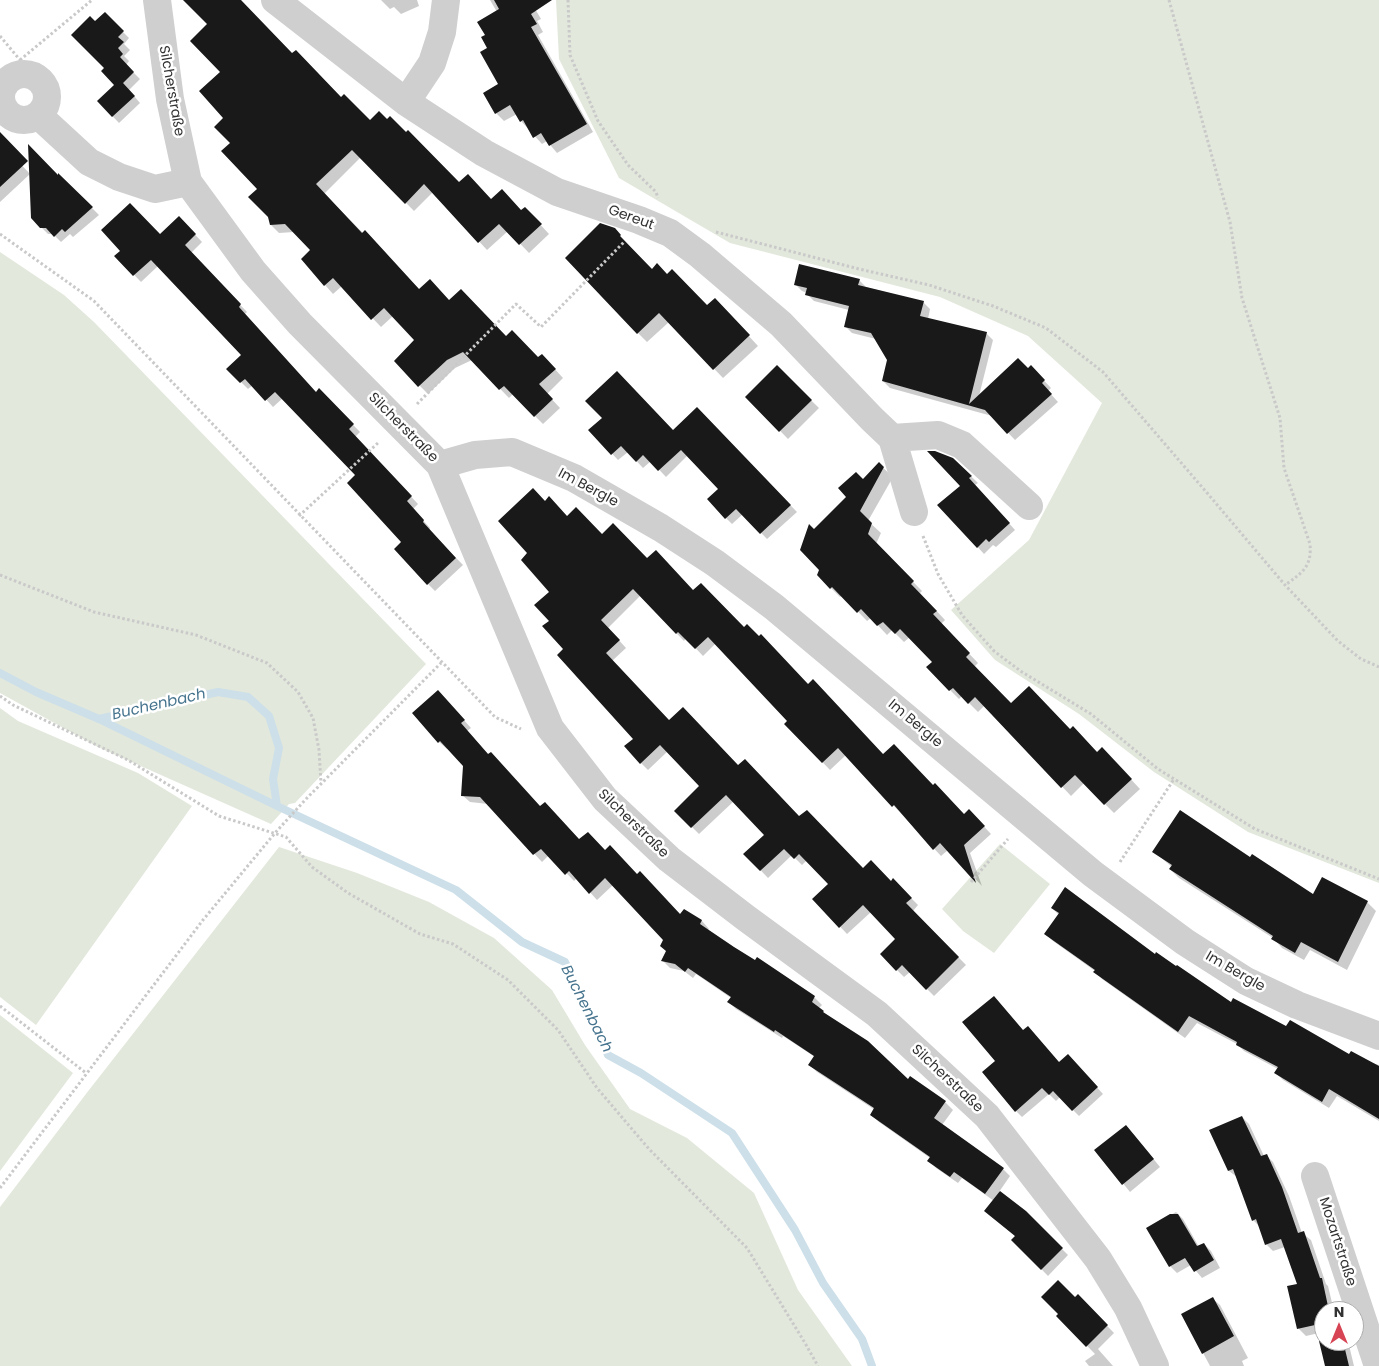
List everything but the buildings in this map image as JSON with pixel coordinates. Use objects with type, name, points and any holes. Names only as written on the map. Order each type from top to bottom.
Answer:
[{"type":"street","name":"Silcherstraße","points":[[156,0],[170,99],[188,182],[253,271],[300,324],[440,465],[550,728],[605,800],[669,859],[877,1014],[987,1116],[1098,1259],[1128,1308],[1155,1366]]},
{"type":"street","name":"Gereut","points":[[275,0],[406,102],[484,153],[557,192],[644,222],[670,234],[700,255],[781,324],[892,438],[914,512]]},
{"type":"street","points":[[406,102],[432,63],[442,32],[446,0]]},
{"type":"street","points":[[22,68],[37,78],[46,90],[46,104],[39,116],[31,119],[16,119],[9,115],[1,101],[1,93],[4,86],[22,68]]},
{"type":"street","points":[[39,116],[89,162],[119,177],[155,189],[188,182]]},
{"type":"street","points":[[892,438],[938,435],[962,445],[1029,506]]},
{"type":"street","name":"Im Bergle","points":[[440,465],[475,455],[512,452],[574,478],[661,528],[716,563],[774,606],[1026,818],[1106,883],[1185,942],[1246,981],[1297,1005],[1379,1036]]},
{"type":"street","name":"Mozartstraße","points":[[1315,1176],[1378,1366]]},
{"type":"path","points":[[0,36],[22,68],[92,0]]},
{"type":"path","points":[[568,0],[570,55],[598,121],[628,165],[656,192],[670,234]]},
{"type":"path","points":[[1169,0],[1230,222],[1242,298],[1280,418],[1284,468],[1310,544],[1311,555],[1304,571],[1285,585]]},
{"type":"path","points":[[299,516],[398,424],[516,304],[541,327],[644,222]]},
{"type":"path","points":[[716,232],[929,285],[993,306],[1046,328],[1103,372],[1285,585],[1338,641],[1361,659],[1379,666]]},
{"type":"path","points":[[0,234],[94,302],[495,717],[524,730],[550,728]]},
{"type":"path","points":[[914,512],[938,574],[962,615],[994,651],[1022,672],[1091,714],[1158,769],[1255,829],[1379,879]]},
{"type":"path","points":[[0,575],[94,612],[196,635],[261,660],[298,692],[314,718],[319,750],[321,783]]},
{"type":"path","points":[[0,1188],[203,920],[275,833],[321,783],[441,663]]},
{"type":"path","points":[[0,696],[13,705],[128,760],[219,816],[286,838],[312,867],[348,893],[420,934],[453,944],[508,980],[558,1030],[597,1088],[649,1149],[747,1248],[818,1366]]},
{"type":"path","points":[[1106,883],[1174,779]]},
{"type":"path","points":[[972,882],[1026,818]]},
{"type":"path","points":[[0,1006],[86,1073]]},
{"type":"shaded area","points":[[556,0],[1379,0],[1379,883],[1248,832],[1154,772],[1079,714],[995,660],[951,610],[1029,540],[1102,403],[1028,336],[940,297],[730,243],[619,178],[559,59]]},
{"type":"shaded area","points":[[0,252],[64,295],[94,322],[426,664],[295,803],[289,804],[271,824],[98,747],[0,693]]},
{"type":"shaded area","points":[[0,708],[18,721],[138,773],[192,806],[36,1025],[0,997]]},
{"type":"shaded area","points":[[1000,844],[1050,884],[994,953],[963,931],[942,909]]},
{"type":"shaded area","points":[[279,847],[357,873],[429,902],[494,938],[552,990],[585,1045],[630,1109],[687,1138],[754,1193],[798,1290],[852,1366],[0,1366],[0,1207]]},
{"type":"shaded area","points":[[0,1015],[73,1073],[0,1171]]},
{"type":"waterway","name":"Buchenbach","points":[[0,673],[36,692],[99,719],[277,806],[456,890],[522,942],[565,962],[608,1055],[641,1073],[732,1133],[795,1230],[823,1283],[862,1339],[872,1366]]},
{"type":"waterway","name":"Buchenbach","points":[[99,719],[218,692],[248,697],[269,716],[279,748],[273,779],[277,806]]}]
